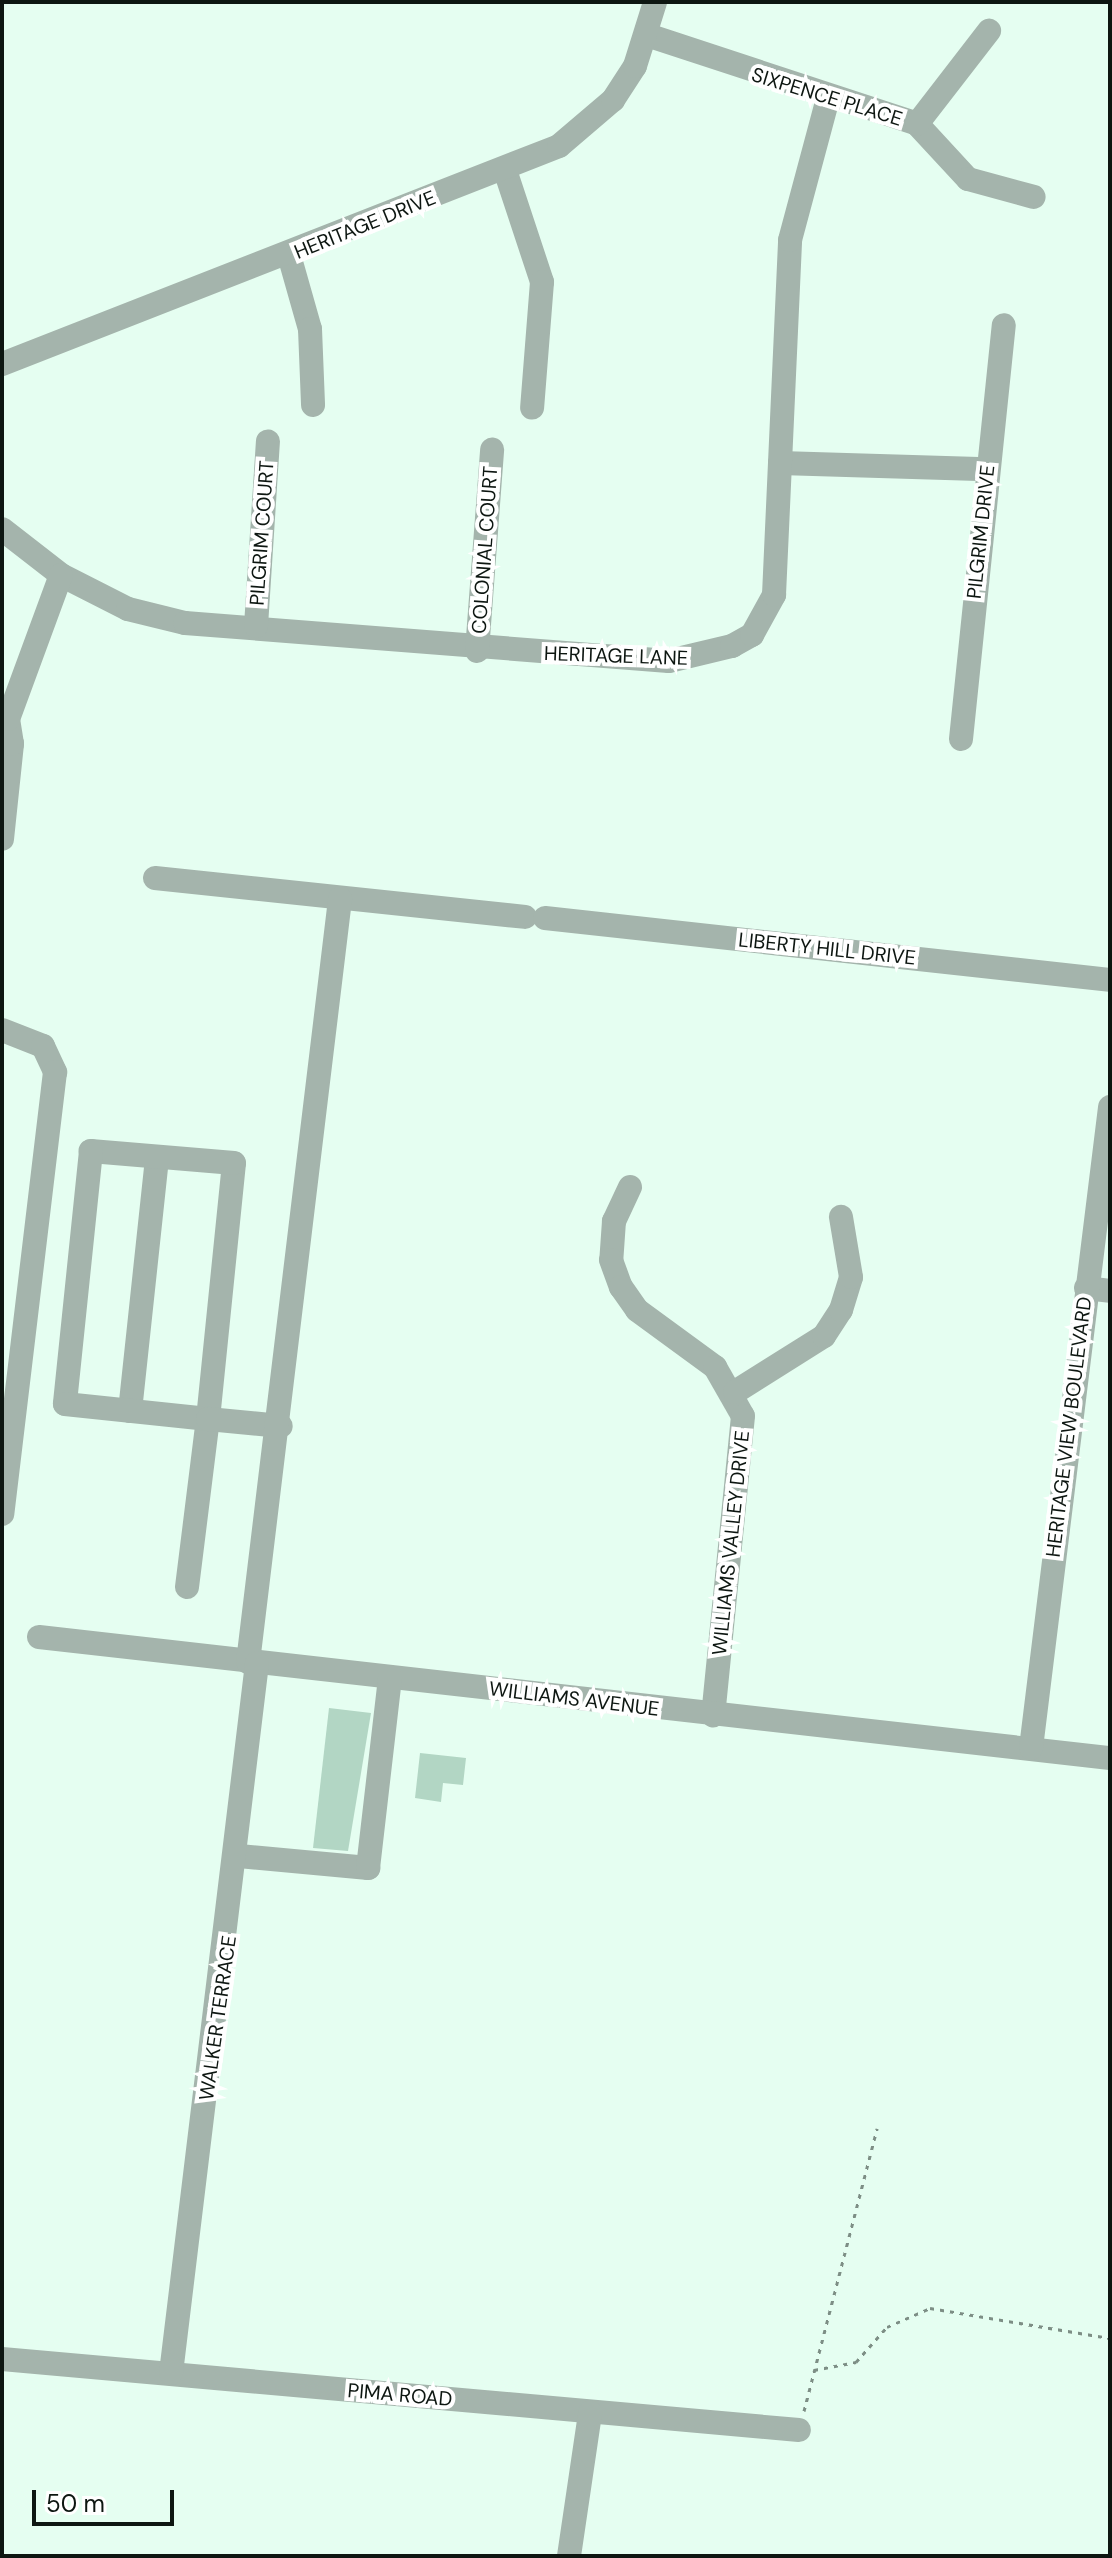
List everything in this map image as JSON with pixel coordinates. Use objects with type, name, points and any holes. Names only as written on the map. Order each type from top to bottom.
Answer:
[{"type":"street","name":"HERITAGE DRIVE","points":[[2,364],[505,170],[587,126],[613,100],[647,35],[655,2]]},
{"type":"street","points":[[917,124],[989,31]]},
{"type":"street","name":"SIXPENCE PLACE","points":[[647,35],[828,98],[917,124],[968,179],[1034,197]]},
{"type":"street","name":"HERITAGE LANE","points":[[2,529],[61,575],[128,609],[185,623],[256,626],[477,651],[669,661],[703,658],[752,635],[774,595],[790,240],[828,98]]},
{"type":"street","points":[[505,170],[542,282],[532,408]]},
{"type":"street","points":[[289,255],[310,329],[313,405]]},
{"type":"street","name":"PILGRIM DRIVE","points":[[961,739],[1004,325]]},
{"type":"street","name":"PILGRIM COURT","points":[[256,626],[268,441]]},
{"type":"street","name":"COLONIAL COURT","points":[[477,651],[492,450]]},
{"type":"street","points":[[780,463],[987,469]]},
{"type":"street","points":[[2,839],[12,744],[5,718],[61,575]]},
{"type":"street","name":"LIBERTY HILL DRIVE","points":[[155,878],[1110,980]]},
{"type":"street","name":"WALKER TERRACE","points":[[171,2373],[239,1856],[253,1662],[340,899]]},
{"type":"street","points":[[2,1030],[43,1046],[55,1072],[2,1514]]},
{"type":"street","name":"HERITAGE VIEW BOULEVARD","points":[[1031,1748],[1098,1290],[1110,1107]]},
{"type":"street","points":[[187,1587],[208,1419],[234,1163],[91,1151],[65,1404],[208,1419],[281,1426]]},
{"type":"street","points":[[130,1411],[157,1157]]},
{"type":"street","points":[[630,1187],[614,1221],[611,1260],[621,1287],[637,1310],[698,1350],[735,1392],[824,1336],[841,1310],[851,1277],[841,1217]]},
{"type":"street","name":"WILLIAMS VALLEY DRIVE","points":[[713,1716],[744,1440],[735,1392]]},
{"type":"street","name":"WILLIAMS AVENUE","points":[[39,1637],[713,1716],[1110,1758]]},
{"type":"street","points":[[239,1856],[368,1868],[390,1677]]},
{"type":"street","name":"PIMA ROAD","points":[[2,2359],[799,2430]]},
{"type":"street","points":[[569,2556],[590,2413]]},
{"type":"path","points":[[799,2430],[877,2128]]},
{"type":"path","points":[[814,2370],[856,2362],[887,2327],[930,2308],[1110,2338]]},
{"type":"building","points":[[329,1708],[371,1713],[348,1851],[313,1848]]},
{"type":"building","points":[[420,1753],[466,1758],[463,1785],[443,1783],[441,1802],[415,1798]]}]
